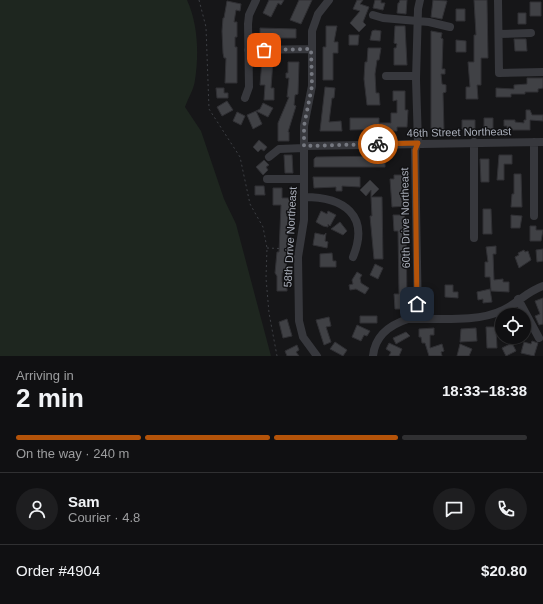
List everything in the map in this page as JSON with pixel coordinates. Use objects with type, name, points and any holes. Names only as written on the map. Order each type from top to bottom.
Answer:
[{"type":"street","points":[[245,98],[249,87],[249,15],[256,0]]},
{"type":"street","name":"58th Drive Northeast","points":[[317,356],[303,337],[299,321],[299,250],[304,220],[304,126],[312,86],[312,31],[315,21],[329,0]]},
{"type":"street","name":"60th Drive Northeast","points":[[418,319],[415,150],[418,143],[416,76],[420,0]]},
{"type":"street","points":[[498,0],[499,73],[543,72]]},
{"type":"street","points":[[373,15],[383,18],[418,20],[450,27]]},
{"type":"street","points":[[499,34],[531,33]]},
{"type":"street","points":[[248,50],[311,49]]},
{"type":"street","points":[[386,76],[416,76]]},
{"type":"street","points":[[474,142],[474,238]]},
{"type":"street","points":[[534,142],[534,216]]},
{"type":"street","name":"46th Street Northeast","points":[[269,157],[279,149],[304,147],[418,143],[543,142]]},
{"type":"street","points":[[267,179],[304,179]]},
{"type":"street","points":[[304,197],[336,200],[351,212],[360,230],[360,237],[354,257]]},
{"type":"street","points":[[372,356],[376,344],[387,329],[399,322],[418,319],[486,316],[504,310],[518,299],[543,286]]},
{"type":"street","points":[[518,299],[539,338]]},
{"type":"path","points":[[199,0],[206,27],[209,108],[240,157],[247,195],[264,228],[267,248],[266,278],[269,313],[277,356]]},
{"type":"path","points":[[267,248],[299,250]]},
{"type":"shaded area","points":[[0,0],[187,0],[191,9],[197,39],[197,60],[194,83],[185,107],[201,131],[224,199],[236,224],[271,356],[0,356]]},
{"type":"building","points":[[269,0],[284,0],[281,5],[278,3],[271,17],[263,13]]},
{"type":"building","points":[[299,0],[312,0],[301,24],[290,20]]},
{"type":"building","points":[[357,0],[363,0],[360,4],[369,7],[363,22],[366,25],[359,32],[350,23],[360,11],[353,9]]},
{"type":"building","points":[[375,0],[381,0],[381,3],[385,3],[383,10],[373,8]]},
{"type":"building","points":[[400,0],[407,0],[406,14],[397,13],[398,3]]},
{"type":"building","points":[[433,0],[447,1],[442,19],[431,17]]},
{"type":"building","points":[[474,0],[487,0],[488,58],[481,58],[481,85],[477,85],[478,99],[466,99],[466,87],[470,87],[468,62],[474,62],[474,35],[476,35]]},
{"type":"building","points":[[227,1],[241,4],[240,11],[236,10],[234,22],[237,22],[235,47],[237,47],[237,83],[225,83],[226,58],[224,58],[223,53],[222,31]]},
{"type":"building","points":[[530,2],[541,2],[541,16],[530,16]]},
{"type":"building","points":[[456,9],[465,9],[465,21],[456,21]]},
{"type":"building","points":[[518,13],[526,13],[526,24],[518,24]]},
{"type":"building","points":[[326,26],[337,26],[334,42],[338,42],[338,53],[333,53],[333,80],[323,80],[323,47],[326,47]]},
{"type":"building","points":[[395,26],[405,26],[407,65],[394,65],[394,48],[396,48],[397,44],[394,43]]},
{"type":"building","points":[[260,28],[296,29],[296,38],[260,38]]},
{"type":"building","points":[[372,31],[381,31],[380,41],[370,40]]},
{"type":"building","points":[[431,31],[442,33],[441,38],[443,39],[442,69],[445,69],[445,74],[441,74],[442,84],[446,85],[446,92],[443,93],[444,131],[432,131],[431,128]]},
{"type":"building","points":[[349,35],[359,35],[358,45],[349,45]]},
{"type":"building","points":[[514,39],[526,39],[527,51],[515,51]]},
{"type":"building","points":[[456,40],[466,41],[466,52],[456,52]]},
{"type":"building","points":[[368,48],[381,48],[375,74],[376,93],[379,93],[380,105],[367,105],[364,79]]},
{"type":"building","points":[[262,61],[273,61],[271,88],[274,88],[274,100],[264,100],[265,85],[260,85]]},
{"type":"building","points":[[288,62],[299,62],[298,94],[295,95],[294,105],[296,106],[288,132],[289,141],[278,141],[278,123],[289,97],[287,97],[289,78],[286,78],[286,73],[288,73]]},
{"type":"building","points":[[527,78],[543,78],[543,88],[538,89],[538,92],[511,94],[511,97],[496,97],[496,88],[514,89],[514,85],[527,84]]},
{"type":"building","points":[[325,87],[335,88],[334,98],[332,98],[329,122],[341,121],[342,131],[320,131]]},
{"type":"building","points":[[216,88],[224,88],[224,93],[228,93],[228,98],[217,98]]},
{"type":"building","points":[[393,91],[405,91],[405,110],[408,110],[407,127],[397,127],[397,131],[386,131],[386,129],[350,130],[350,118],[379,118],[379,123],[391,123],[391,113],[397,113],[397,100],[393,101]]},
{"type":"building","points":[[227,101],[233,110],[222,116],[217,107]]},
{"type":"building","points":[[263,103],[273,108],[268,117],[256,111],[260,109]]},
{"type":"building","points":[[526,110],[530,110],[532,115],[543,115],[543,121],[530,120],[530,130],[507,130],[507,126],[504,126],[504,120],[515,120],[515,122],[524,123],[524,120],[526,120]]},
{"type":"building","points":[[256,111],[262,124],[253,129],[247,115]]},
{"type":"building","points":[[237,112],[245,116],[241,125],[233,121]]},
{"type":"building","points":[[484,118],[493,118],[493,129],[484,129]]},
{"type":"building","points":[[462,120],[475,120],[475,129],[462,129]]},
{"type":"building","points":[[259,140],[267,147],[264,151],[261,149],[258,152],[253,147]]},
{"type":"building","points":[[284,155],[292,155],[293,173],[285,173]]},
{"type":"building","points":[[499,155],[512,155],[512,164],[504,164],[504,180],[497,180]]},
{"type":"building","points":[[385,156],[385,167],[314,167],[314,159],[316,157]]},
{"type":"building","points":[[480,159],[489,159],[489,182],[481,182]]},
{"type":"building","points":[[264,160],[269,165],[266,167],[268,170],[263,175],[256,167]]},
{"type":"building","points":[[514,174],[521,174],[522,207],[511,207],[512,194],[514,194]]},
{"type":"building","points":[[394,175],[403,175],[405,178],[407,206],[392,207],[390,179],[394,179]]},
{"type":"building","points":[[313,177],[360,177],[360,187],[342,186],[342,191],[336,191],[336,187],[314,188]]},
{"type":"building","points":[[370,180],[379,189],[371,197],[371,190],[366,196],[360,190]]},
{"type":"building","points":[[255,186],[264,186],[265,195],[255,195]]},
{"type":"building","points":[[273,188],[282,188],[282,198],[291,198],[290,219],[288,219],[287,227],[291,227],[291,233],[288,233],[286,271],[282,273],[282,282],[287,282],[287,291],[277,291],[277,276],[275,273],[277,252],[279,252],[281,205],[273,205]]},
{"type":"building","points":[[371,197],[382,197],[383,259],[374,259],[370,216],[372,216]]},
{"type":"building","points":[[483,209],[491,209],[492,234],[483,234]]},
{"type":"building","points":[[321,211],[327,214],[328,211],[336,215],[330,226],[328,224],[328,227],[323,226],[316,222]]},
{"type":"building","points":[[393,215],[404,215],[406,221],[407,308],[405,309],[395,309],[394,294],[399,294],[398,231],[394,231]]},
{"type":"building","points":[[511,215],[522,216],[520,228],[511,228]]},
{"type":"building","points":[[340,222],[347,231],[343,235],[331,229]]},
{"type":"building","points":[[530,226],[536,226],[536,230],[543,230],[541,241],[530,241]]},
{"type":"building","points":[[315,233],[324,235],[326,233],[325,241],[328,242],[327,248],[313,245]]},
{"type":"building","points":[[496,246],[496,254],[493,254],[494,280],[503,279],[503,282],[509,282],[509,292],[491,291],[490,277],[485,277],[485,262],[488,262],[486,247]]},
{"type":"building","points":[[543,249],[543,261],[537,262],[536,250]]},
{"type":"building","points":[[524,250],[525,252],[528,251],[531,260],[519,268],[515,257],[519,255],[518,253]]},
{"type":"building","points":[[332,253],[333,261],[336,261],[336,267],[320,267],[320,254]]},
{"type":"building","points":[[375,264],[383,268],[378,279],[370,275]]},
{"type":"building","points":[[357,272],[362,275],[360,278],[361,283],[369,288],[365,294],[356,289],[350,290],[349,285],[353,284],[352,280]]},
{"type":"building","points":[[445,285],[453,285],[453,292],[458,292],[458,298],[445,297]]},
{"type":"building","points":[[490,289],[492,302],[483,303],[483,299],[478,300],[477,292]]},
{"type":"building","points":[[543,298],[543,324],[539,325],[535,316],[540,314],[535,301]]},
{"type":"building","points":[[360,316],[377,316],[377,323],[360,323]]},
{"type":"building","points":[[329,317],[331,326],[326,327],[331,342],[324,345],[316,320]]},
{"type":"building","points":[[287,319],[292,336],[283,338],[279,322]]},
{"type":"building","points":[[357,325],[370,331],[367,336],[364,335],[361,341],[352,337]]},
{"type":"building","points":[[486,327],[495,327],[495,344],[497,344],[497,348],[487,348]]},
{"type":"building","points":[[434,328],[434,335],[430,335],[430,348],[442,344],[444,351],[441,352],[442,356],[429,356],[425,343],[422,343],[421,337],[419,337],[419,329]]},
{"type":"building","points":[[476,328],[477,341],[460,342],[461,329]]},
{"type":"building","points":[[406,332],[410,336],[396,344],[393,338]]},
{"type":"building","points":[[532,341],[538,343],[534,356],[521,353],[523,344],[531,344]]},
{"type":"building","points":[[335,342],[347,350],[343,356],[330,349]]},
{"type":"building","points":[[389,343],[402,349],[399,356],[389,356],[391,352],[386,349]]},
{"type":"building","points":[[460,344],[472,349],[469,356],[457,356]]},
{"type":"building","points":[[512,344],[516,351],[506,356],[502,348]]},
{"type":"building","points":[[297,345],[299,350],[296,352],[299,356],[287,356],[285,351]]},
{"type":"way so far","points":[[264,50],[311,49],[312,86],[304,126],[304,146],[378,144]]},
{"type":"route","points":[[378,144],[418,143],[415,150],[417,304]]}]
